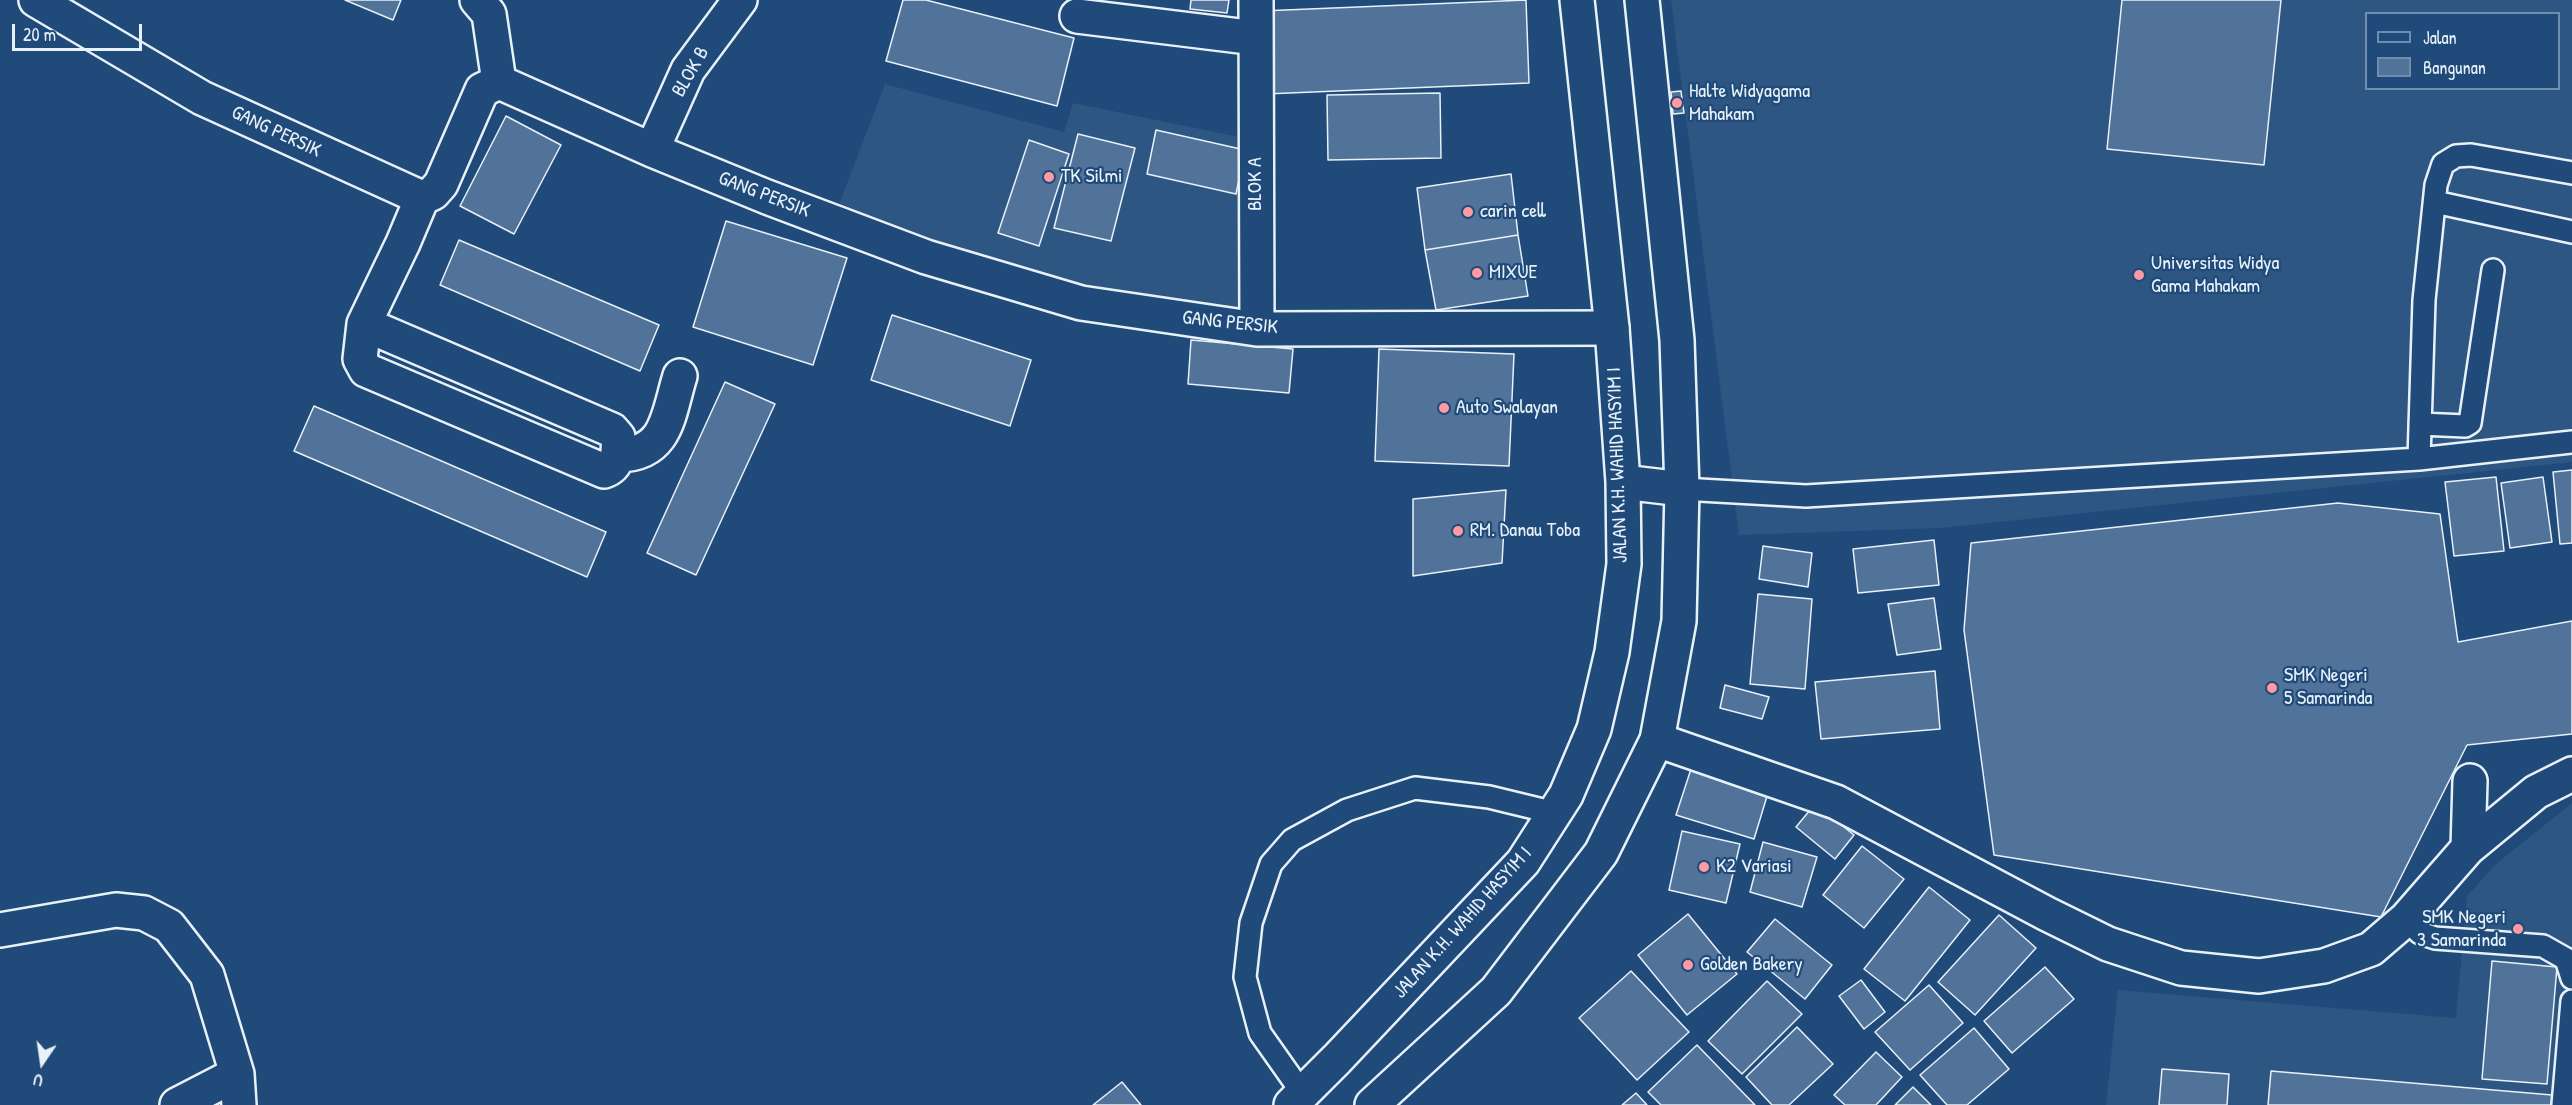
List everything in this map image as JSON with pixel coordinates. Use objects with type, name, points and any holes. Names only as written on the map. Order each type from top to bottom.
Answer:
[{"type":"street","name":"GANG PERSIK","points":[[36,0],[81,11],[202,98],[422,198]]},
{"type":"street","points":[[364,324],[612,430],[618,437],[620,455],[610,469],[604,471],[366,370],[360,359],[364,324],[422,198],[433,193],[441,184],[482,90],[499,82],[489,14],[477,0]]},
{"type":"street","name":"BLOK B","points":[[652,150],[688,70],[740,0]]},
{"type":"street","name":"BLOK A","points":[[1256,0],[1257,329]]},
{"type":"street","name":"JALAN K.H. WAHID HASYIM I","points":[[1297,1100],[1523,862],[1566,795],[1594,729],[1612,652],[1624,564],[1623,482],[1612,328],[1578,0]]},
{"type":"street","points":[[1380,1102],[1496,991],[1601,853],[1657,740],[1679,621],[1682,489],[1677,340],[1642,0]]},
{"type":"street","points":[[1077,16],[1256,38]]},
{"type":"street","name":"GANG PERSIK","points":[[499,82],[652,150],[926,257],[1081,303],[1257,329],[1612,328]]},
{"type":"street","points":[[620,455],[637,454],[649,449],[662,433],[680,376]]},
{"type":"street","points":[[1623,482],[1682,489]]},
{"type":"street","points":[[1657,740],[1836,802],[2047,915],[2108,944],[2181,968],[2259,976],[2324,966],[2371,950],[2406,918],[2468,848],[2536,792],[2572,774]]},
{"type":"street","points":[[2468,848],[2470,781]]},
{"type":"street","points":[[0,930],[116,910],[144,914],[169,926],[207,975],[238,1089],[177,1105]]},
{"type":"lane","points":[[2419,459],[2424,300],[2436,185],[2443,165],[2456,156],[2471,155],[2572,173]]},
{"type":"lane","points":[[2435,202],[2572,232]]},
{"type":"lane","points":[[2420,424],[2465,426],[2470,423],[2493,270]]},
{"type":"lane","points":[[1682,489],[1806,496],[2419,459],[2572,442]]},
{"type":"lane","points":[[1297,1100],[1260,1033],[1245,977],[1251,923],[1271,864],[1292,840],[1347,810],[1415,788],[1489,797],[1555,813]]},
{"type":"lane","points":[[2406,918],[2420,933],[2435,938],[2543,946],[2566,959],[2572,978]]},
{"type":"lane","points":[[2562,1105],[2572,1001]]},
{"type":"shaded area","name":"Universitas Widya Gama Mahakam","points":[[1671,0],[2572,0],[2572,462],[1941,528],[1739,535]]},
{"type":"shaded area","name":"TK Silmi","points":[[885,84],[1064,132],[1073,103],[1249,139],[1249,318],[1090,295],[835,215]]},
{"type":"shaded area","name":"SMK Negeri 3 Samarinda","points":[[2572,803],[2572,1105],[2106,1105],[2118,990],[2456,1018],[2467,896],[2496,864]]},
{"type":"building","points":[[345,0],[401,0],[393,20]]},
{"type":"building","points":[[903,0],[926,0],[1074,38],[1057,106],[886,61]]},
{"type":"building","points":[[1191,0],[1229,0],[1227,13],[1190,9]]},
{"type":"building","points":[[1526,0],[1529,83],[1265,94],[1261,11]]},
{"type":"building","points":[[2122,0],[2281,0],[2264,165],[2107,149]]},
{"type":"building","name":"Halte Widyagama Mahakam","points":[[1681,91],[1684,113],[1673,114],[1671,92]]},
{"type":"building","points":[[1440,93],[1441,158],[1328,160],[1327,95]]},
{"type":"building","points":[[506,116],[561,145],[514,234],[460,206]]},
{"type":"building","points":[[1156,130],[1245,150],[1236,194],[1147,174]]},
{"type":"building","points":[[1078,134],[1135,148],[1111,241],[1054,228]]},
{"type":"building","points":[[1029,140],[1069,154],[1039,246],[998,233]]},
{"type":"building","name":"carin cell","points":[[1511,174],[1518,235],[1425,250],[1417,188]]},
{"type":"building","points":[[726,221],[847,258],[813,365],[693,327]]},
{"type":"building","name":"MIXUE","points":[[1518,235],[1528,296],[1436,310],[1425,250]]},
{"type":"building","points":[[459,240],[659,325],[640,371],[440,285]]},
{"type":"building","points":[[892,315],[1031,360],[1010,426],[871,380]]},
{"type":"building","points":[[1191,340],[1293,349],[1289,393],[1188,384]]},
{"type":"building","name":"Auto Swalayan","points":[[1379,349],[1514,354],[1509,466],[1375,461]]},
{"type":"building","points":[[725,382],[775,404],[696,575],[647,553]]},
{"type":"building","points":[[314,406],[606,532],[587,577],[294,451]]},
{"type":"building","points":[[2572,470],[2572,543],[2560,544],[2553,472]]},
{"type":"building","points":[[2496,477],[2504,551],[2454,556],[2445,482]]},
{"type":"building","points":[[2543,477],[2552,542],[2510,548],[2501,483]]},
{"type":"building","name":"RM. Danau Toba","points":[[1506,490],[1502,563],[1413,576],[1413,499]]},
{"type":"building","name":"SMK Negeri 5 Samarinda","points":[[2338,503],[2440,514],[2458,642],[2572,621],[2572,734],[2467,745],[2381,917],[1994,855],[1964,630],[1971,543]]},
{"type":"building","points":[[1934,540],[1939,585],[1858,593],[1853,549]]},
{"type":"building","points":[[1763,546],[1812,553],[1808,587],[1759,579]]},
{"type":"building","points":[[1758,594],[1812,599],[1805,689],[1750,684]]},
{"type":"building","points":[[1934,598],[1941,649],[1897,655],[1888,604]]},
{"type":"building","points":[[1935,671],[1940,729],[1821,739],[1815,682]]},
{"type":"building","points":[[1725,685],[1769,697],[1762,719],[1720,708]]},
{"type":"building","points":[[1691,769],[1768,793],[1754,839],[1676,815]]},
{"type":"building","points":[[1815,804],[1854,835],[1835,859],[1796,827]]},
{"type":"building","name":"K2 Variasi","points":[[1682,831],[1740,844],[1726,903],[1669,890]]},
{"type":"building","points":[[1763,842],[1817,857],[1802,907],[1750,892]]},
{"type":"building","points":[[1862,846],[1904,879],[1864,928],[1823,895]]},
{"type":"building","points":[[1929,887],[1970,920],[1905,1001],[1864,969]]},
{"type":"building","name":"Golden Bakery","points":[[1688,914],[1737,974],[1687,1015],[1638,955]]},
{"type":"building","points":[[1999,915],[2036,948],[1975,1015],[1938,982]]},
{"type":"building","points":[[1775,919],[1832,965],[1805,999],[1747,952]]},
{"type":"building","points":[[2492,961],[2557,967],[2547,1084],[2482,1079]]},
{"type":"building","points":[[2045,967],[2074,999],[2012,1053],[1984,1021]]},
{"type":"building","points":[[1631,971],[1689,1032],[1637,1080],[1579,1018]]},
{"type":"building","points":[[1861,980],[1885,1012],[1864,1029],[1839,996]]},
{"type":"building","points":[[1767,981],[1802,1014],[1742,1074],[1708,1041]]},
{"type":"building","points":[[1929,985],[1963,1023],[1910,1070],[1875,1032]]},
{"type":"building","points":[[1797,1027],[1833,1064],[1789,1105],[1772,1105],[1746,1077]]},
{"type":"building","points":[[1974,1028],[2009,1069],[1967,1105],[1947,1105],[1920,1075]]},
{"type":"building","points":[[1697,1045],[1755,1105],[1661,1105],[1648,1092]]},
{"type":"building","points":[[1876,1052],[1902,1077],[1876,1105],[1845,1105],[1834,1095]]},
{"type":"building","points":[[2162,1069],[2229,1074],[2227,1105],[2159,1105]]},
{"type":"building","points":[[2271,1071],[2552,1095],[2551,1105],[2268,1105]]},
{"type":"building","points":[[1122,1082],[1141,1105],[1093,1105]]},
{"type":"building","points":[[1913,1087],[1931,1105],[1895,1105]]},
{"type":"building","points":[[1636,1093],[1647,1105],[1622,1105]]},
{"type":"place","name":"Halte Widyagama Mahakam","points":[[1677,103]]},
{"type":"place","name":"TK Silmi","points":[[1049,177]]},
{"type":"place","name":"carin cell","points":[[1468,212]]},
{"type":"place","name":"MIXUE","points":[[1477,273]]},
{"type":"place","name":"Universitas Widya Gama Mahakam","points":[[2139,275]]},
{"type":"place","name":"Auto Swalayan","points":[[1444,408]]},
{"type":"place","name":"RM. Danau Toba","points":[[1458,531]]},
{"type":"place","name":"SMK Negeri 5 Samarinda","points":[[2272,688]]},
{"type":"place","name":"K2 Variasi","points":[[1704,867]]},
{"type":"place","name":"SMK Negeri 3 Samarinda","points":[[2518,929]]},
{"type":"place","name":"Golden Bakery","points":[[1688,965]]}]
